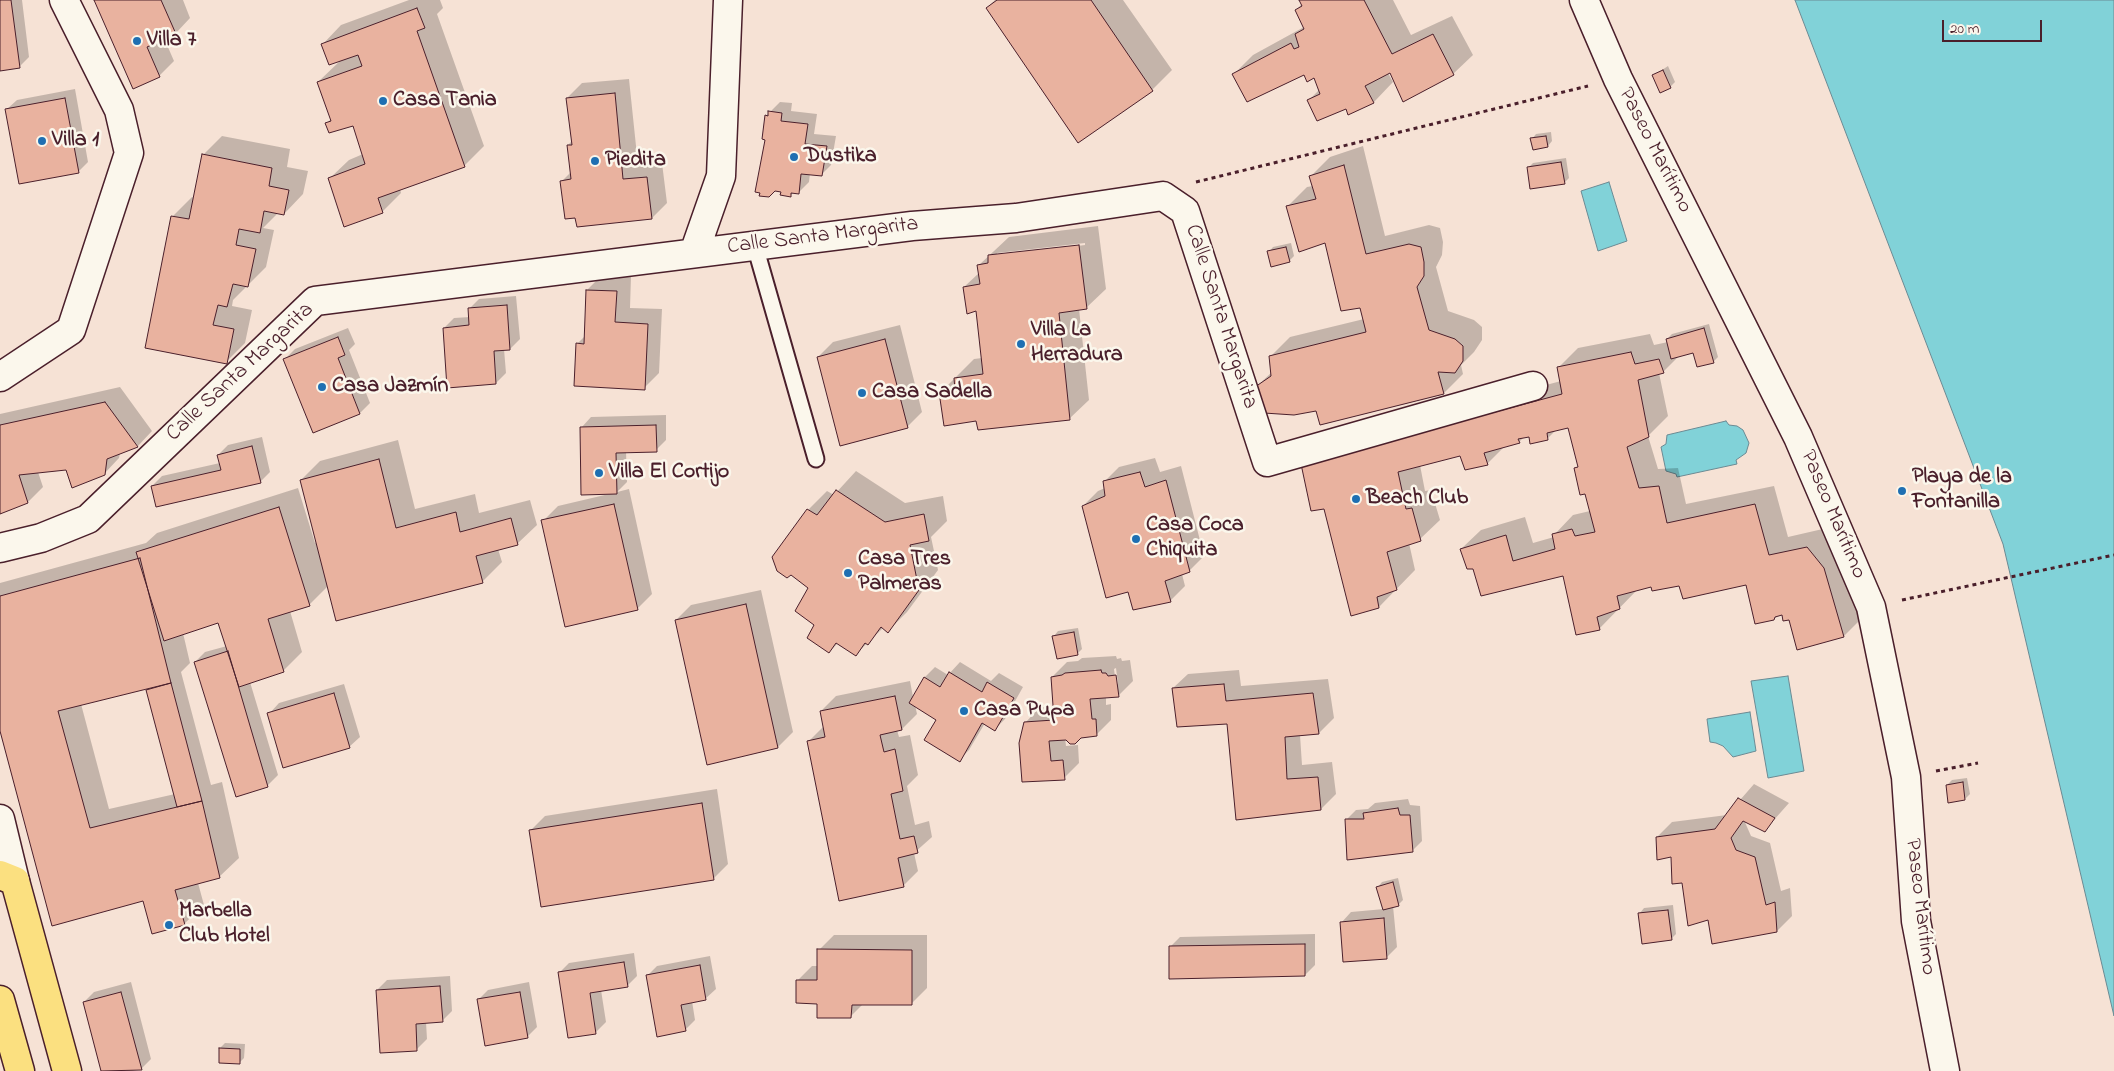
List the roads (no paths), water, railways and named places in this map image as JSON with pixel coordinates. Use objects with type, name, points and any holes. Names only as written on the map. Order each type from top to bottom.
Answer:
[{"type":"main road","points":[[8,878],[67,1071]]},
{"type":"main road","points":[[0,1000],[20,1071]]},
{"type":"street","points":[[0,376],[71,330],[129,152],[119,110],[64,0]]},
{"type":"street","name":"Calle Santa Margarita","points":[[694,253],[722,176],[728,0]]},
{"type":"street","name":"Paseo Marítimo","points":[[1584,0],[1618,79],[1798,437],[1871,607],[1906,777],[1916,921],[1945,1071]]},
{"type":"street","name":"Calle Santa Margarita","points":[[0,548],[41,538],[88,519],[316,301],[912,226],[1016,218],[1163,196],[1185,212],[1267,462],[1533,386]]},
{"type":"street","points":[[0,819],[8,878]]},
{"type":"lane","points":[[755,246],[816,459]]},
{"type":"water","points":[[1795,0],[2114,0],[2114,1016],[2003,544]]},
{"type":"water","points":[[1609,182],[1627,241],[1598,251],[1581,191]]},
{"type":"water","points":[[1726,421],[1729,425],[1737,426],[1743,430],[1749,443],[1746,453],[1736,460],[1737,464],[1677,477],[1676,474],[1666,471],[1661,447],[1666,444],[1667,435]]},
{"type":"water","points":[[1788,676],[1804,771],[1768,778],[1751,681]]},
{"type":"water","points":[[1750,712],[1756,751],[1733,757],[1723,746],[1710,742],[1707,719]]},
{"type":"place","name":"Villa 7","points":[[137,41]]},
{"type":"place","name":"Casa Tania","points":[[383,101]]},
{"type":"place","name":"Villa 1","points":[[42,141]]},
{"type":"place","name":"Dustika","points":[[794,157]]},
{"type":"place","name":"Piedita","points":[[595,161]]},
{"type":"place","name":"Villa La Herradura","points":[[1021,344]]},
{"type":"place","name":"Casa Jazmín","points":[[322,387]]},
{"type":"place","name":"Casa Sadella","points":[[862,393]]},
{"type":"place","name":"Villa El Cortijo","points":[[599,473]]},
{"type":"place","name":"Playa de la Fontanilla","points":[[1902,491]]},
{"type":"place","name":"Beach Club","points":[[1356,499]]},
{"type":"place","name":"Casa Coca Chiquita","points":[[1136,539]]},
{"type":"place","name":"Casa Tres Palmeras","points":[[848,573]]},
{"type":"place","name":"Casa Pupa","points":[[964,711]]},
{"type":"place","name":"Marbella Club Hotel","points":[[169,925]]}]
